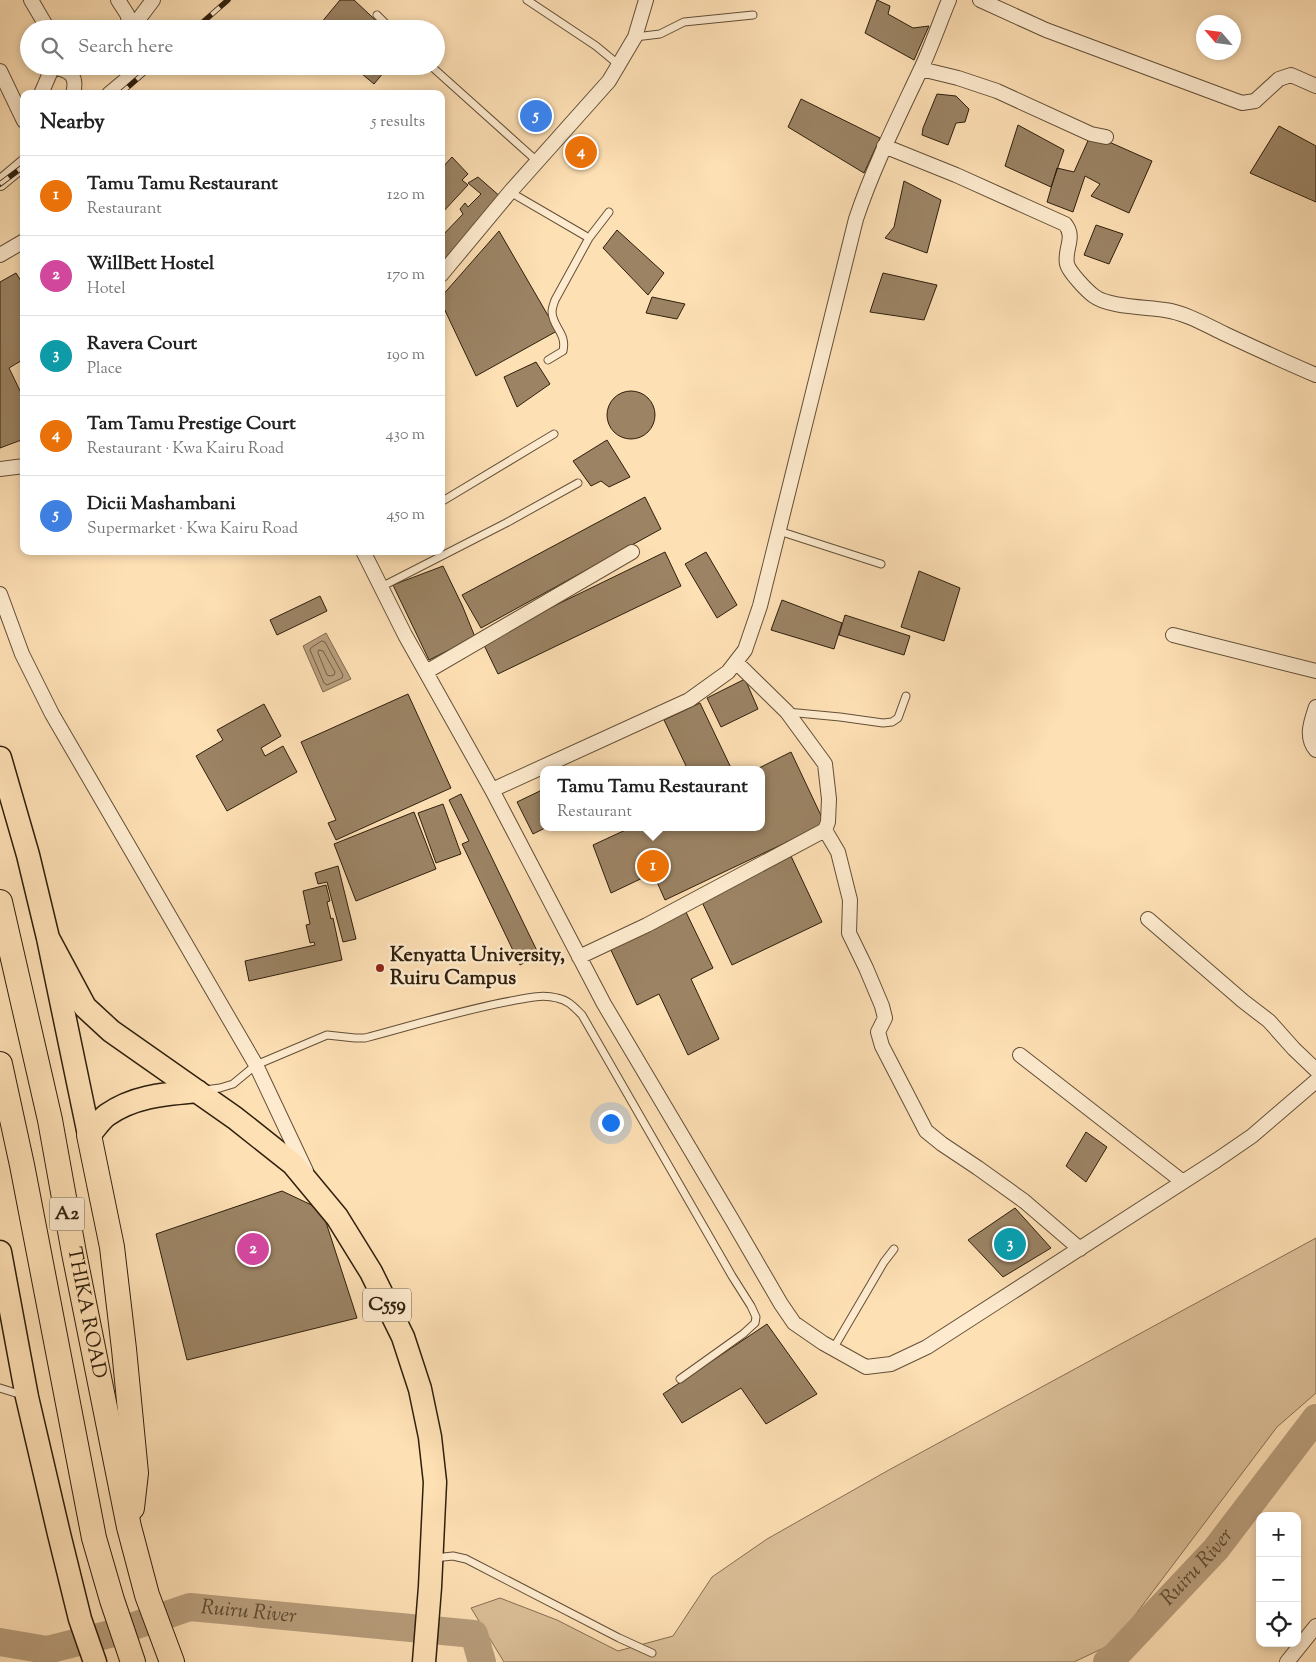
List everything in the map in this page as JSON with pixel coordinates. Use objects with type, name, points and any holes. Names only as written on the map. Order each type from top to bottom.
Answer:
[{"type":"highway","name":"THIKA ROAD","points":[[0,902],[50,1120],[74,1253],[129,1527],[147,1595],[169,1653]]},
{"type":"highway","name":"THIKA ROAD","points":[[0,1064],[22,1165],[92,1529],[112,1600],[132,1660]]},
{"type":"highway","points":[[89,1135],[112,1247],[124,1349],[136,1473],[129,1527]]},
{"type":"main road","points":[[0,758],[28,855],[48,938],[89,1135]]},
{"type":"main road","points":[[48,938],[85,1007],[112,1031],[197,1091]]},
{"type":"main road","points":[[89,1135],[106,1116],[130,1102],[155,1096],[197,1091]]},
{"type":"main road","name":"C559","points":[[197,1091],[265,1141],[293,1164],[313,1186],[337,1217],[371,1272],[403,1337],[420,1389],[430,1437],[435,1482],[432,1558],[424,1662]]},
{"type":"main road","points":[[1,1260],[27,1397],[80,1619],[95,1662]]},
{"type":"street","points":[[31,0],[43,20]]},
{"type":"street","points":[[118,0],[129,20]]},
{"type":"street","points":[[139,20],[153,0]]},
{"type":"street","points":[[445,270],[510,192],[609,81],[635,37],[646,0]]},
{"type":"street","points":[[545,766],[689,700],[728,672],[745,650],[760,606],[856,219],[867,186],[921,70],[949,0]]},
{"type":"street","points":[[980,0],[1046,30],[1242,103],[1255,102],[1279,79],[1291,75],[1316,86]]},
{"type":"street","points":[[921,70],[958,78],[997,91],[1091,134],[1106,137]]},
{"type":"street","points":[[0,72],[20,113]]},
{"type":"street","points":[[43,90],[49,75]]},
{"type":"street","points":[[71,75],[75,82],[74,90]]},
{"type":"street","points":[[114,90],[132,75]]},
{"type":"street","points":[[884,146],[956,175],[1065,224],[1070,229],[1071,236],[1067,252],[1067,263],[1070,270],[1095,297],[1107,302],[1166,310],[1190,317],[1316,375]]},
{"type":"street","points":[[0,183],[20,166]]},
{"type":"street","points":[[0,255],[20,242]]},
{"type":"street","points":[[0,468],[20,466]]},
{"type":"street","points":[[426,672],[632,552]]},
{"type":"street","points":[[365,555],[426,672],[492,790],[604,1004],[781,1304],[794,1323],[833,1349],[866,1367],[891,1364],[927,1347],[1252,1136],[1316,1080]]},
{"type":"street","points":[[0,594],[22,654],[52,714],[256,1065],[288,1129],[313,1186]]},
{"type":"street","points":[[1174,635],[1316,671]]},
{"type":"street","points":[[736,662],[787,712],[824,764],[829,799],[826,830],[838,852],[850,900],[849,933],[882,1006],[885,1018],[878,1032],[882,1046],[926,1131],[1024,1200],[1080,1249]]},
{"type":"street","points":[[1316,706],[1309,728],[1311,745],[1316,750]]},
{"type":"street","points":[[492,790],[540,768]]},
{"type":"street","points":[[579,958],[647,925],[826,830]]},
{"type":"street","points":[[1148,919],[1269,1021],[1316,1070]]},
{"type":"street","points":[[1020,1055],[1183,1182]]},
{"type":"street","points":[[1287,1662],[1316,1626]]},
{"type":"lane","points":[[527,0],[596,46],[618,65]]},
{"type":"lane","points":[[377,15],[382,20]]},
{"type":"lane","points":[[635,37],[660,34],[684,22],[753,15]]},
{"type":"lane","points":[[441,75],[538,162]]},
{"type":"lane","points":[[510,192],[589,238]]},
{"type":"lane","points":[[548,360],[563,351],[565,343],[554,320],[552,310],[555,300],[589,238],[609,212]]},
{"type":"lane","points":[[445,500],[554,434]]},
{"type":"lane","points":[[445,554],[578,483]]},
{"type":"lane","points":[[779,531],[881,564]]},
{"type":"lane","points":[[381,587],[444,555]]},
{"type":"lane","points":[[787,712],[883,723],[892,722],[898,718],[906,696]]},
{"type":"lane","points":[[197,1091],[233,1084],[256,1065],[327,1034],[365,1038],[481,1006],[521,999],[546,996],[570,1003],[582,1015],[732,1276],[752,1306],[756,1317],[755,1323],[743,1334],[680,1379]]},
{"type":"lane","points":[[833,1349],[884,1262],[894,1249]]},
{"type":"lane","points":[[0,1388],[27,1397]]},
{"type":"lane","points":[[432,1558],[452,1556],[466,1559],[652,1653]]},
{"type":"shaded area","points":[[1316,1238],[1316,1393],[1277,1427],[1114,1643],[1074,1662],[504,1662],[471,1608],[500,1598],[557,1620],[618,1651],[673,1636],[712,1577],[767,1539],[887,1471]]},
{"type":"water","points":[[326,633],[351,679],[323,692],[303,646]]},
{"type":"building","points":[[340,0],[354,0],[375,20],[323,20]]},
{"type":"building","points":[[877,0],[890,6],[888,14],[913,28],[929,26],[914,60],[865,33]]},
{"type":"building","points":[[363,75],[382,75],[374,84]]},
{"type":"building","points":[[937,94],[956,96],[969,109],[965,122],[956,123],[948,145],[922,135]]},
{"type":"building","points":[[801,99],[880,138],[864,173],[788,127]]},
{"type":"building","points":[[1018,125],[1064,150],[1051,187],[1005,166]]},
{"type":"building","points":[[1279,126],[1316,146],[1316,202],[1250,173]]},
{"type":"building","points":[[1091,134],[1152,161],[1129,213],[1091,196],[1100,184],[1085,176],[1073,212],[1047,202],[1057,168],[1074,172]]},
{"type":"building","points":[[452,157],[468,174],[462,180],[468,185],[445,210],[445,165]]},
{"type":"building","points":[[478,177],[502,198],[445,264],[445,233],[463,214],[460,209],[465,203],[468,207],[481,194],[468,183]]},
{"type":"building","points":[[904,181],[941,200],[927,253],[885,238],[894,227]]},
{"type":"building","points":[[1096,225],[1123,234],[1109,264],[1084,255]]},
{"type":"building","points":[[617,230],[664,273],[648,295],[603,248]]},
{"type":"building","points":[[499,231],[557,331],[476,376],[445,310],[445,292]]},
{"type":"building","points":[[16,273],[20,280],[20,361],[9,368],[20,391],[20,440],[0,448],[0,282]]},
{"type":"building","points":[[883,273],[937,285],[924,320],[870,312]]},
{"type":"building","points":[[652,297],[685,304],[677,319],[646,313]]},
{"type":"building","points":[[536,362],[550,384],[517,407],[504,377]]},
{"type":"building","points":[[631,391],[640,393],[648,398],[653,406],[655,415],[653,424],[648,432],[640,437],[631,439],[622,437],[614,432],[609,424],[607,415],[609,406],[614,398],[622,393]]},
{"type":"building","points":[[607,440],[630,477],[609,487],[601,481],[591,486],[573,461]]},
{"type":"building","points":[[645,497],[661,529],[481,628],[462,595]]},
{"type":"building","points":[[665,552],[681,586],[498,674],[482,641]]},
{"type":"building","points":[[706,552],[737,605],[717,618],[685,564]]},
{"type":"building","points":[[443,566],[475,637],[429,660],[393,585]]},
{"type":"building","points":[[919,571],[960,588],[944,641],[901,627]]},
{"type":"building","points":[[320,596],[327,611],[277,635],[270,620]]},
{"type":"building","points":[[782,600],[842,623],[834,649],[771,630]]},
{"type":"building","points":[[845,615],[910,636],[904,655],[839,635]]},
{"type":"building","points":[[745,679],[758,709],[721,727],[707,698]]},
{"type":"building","points":[[408,694],[451,788],[336,840],[328,823],[336,820],[301,742]]},
{"type":"building","points":[[700,703],[730,766],[686,766],[664,720]]},
{"type":"building","points":[[264,704],[281,736],[261,748],[265,756],[283,746],[297,772],[227,811],[196,756],[223,740],[217,730]]},
{"type":"building","points":[[791,752],[825,824],[665,900],[653,873],[611,893],[593,845],[623,831],[765,831],[765,766],[763,766]]},
{"type":"building","points":[[540,791],[540,830],[533,834],[517,802]]},
{"type":"building","points":[[461,794],[539,955],[520,965],[462,844],[469,841],[449,800]]},
{"type":"building","points":[[443,804],[461,854],[436,863],[418,813]]},
{"type":"building","points":[[414,812],[436,869],[356,901],[334,844]]},
{"type":"building","points":[[790,854],[822,922],[732,965],[700,898]]},
{"type":"building","points":[[338,866],[356,939],[343,942],[327,882],[318,884],[315,873]]},
{"type":"building","points":[[326,885],[330,901],[327,902],[331,919],[333,918],[342,960],[249,981],[245,961],[315,945],[314,942],[310,943],[306,925],[310,924],[303,891]]},
{"type":"building","points":[[684,908],[713,968],[691,979],[719,1039],[688,1055],[659,994],[637,1005],[608,944]]},
{"type":"building","points":[[1086,1132],[1107,1147],[1086,1182],[1066,1166]]},
{"type":"building","points":[[282,1191],[322,1210],[357,1318],[187,1360],[156,1234]]},
{"type":"building","points":[[1015,1208],[1051,1248],[1003,1277],[968,1240]]},
{"type":"building","points":[[767,1324],[817,1394],[766,1424],[741,1388],[682,1423],[663,1394]]},
{"type":"waterway","name":"Ruiru River","points":[[1107,1662],[1115,1656],[1216,1549],[1316,1418]]},
{"type":"waterway","name":"Ruiru River","points":[[0,1642],[47,1650],[110,1634],[190,1607],[474,1634],[482,1662]]},
{"type":"railway","points":[[205,20],[228,0]]},
{"type":"railway","points":[[125,90],[142,75]]},
{"type":"railway","points":[[0,184],[20,169]]},
{"type":"place","name":"Dicii Mashambani","points":[[536,116]]},
{"type":"place","name":"Tam Tamu Prestige Court","points":[[581,152]]},
{"type":"place","name":"Tamu Tamu Restaurant","points":[[653,866]]},
{"type":"place","name":"Kenyatta University, Ruiru Campus","points":[[380,968]]},
{"type":"place","name":"Ravera Court","points":[[1010,1244]]},
{"type":"place","name":"WillBett Hostel","points":[[253,1249]]}]
